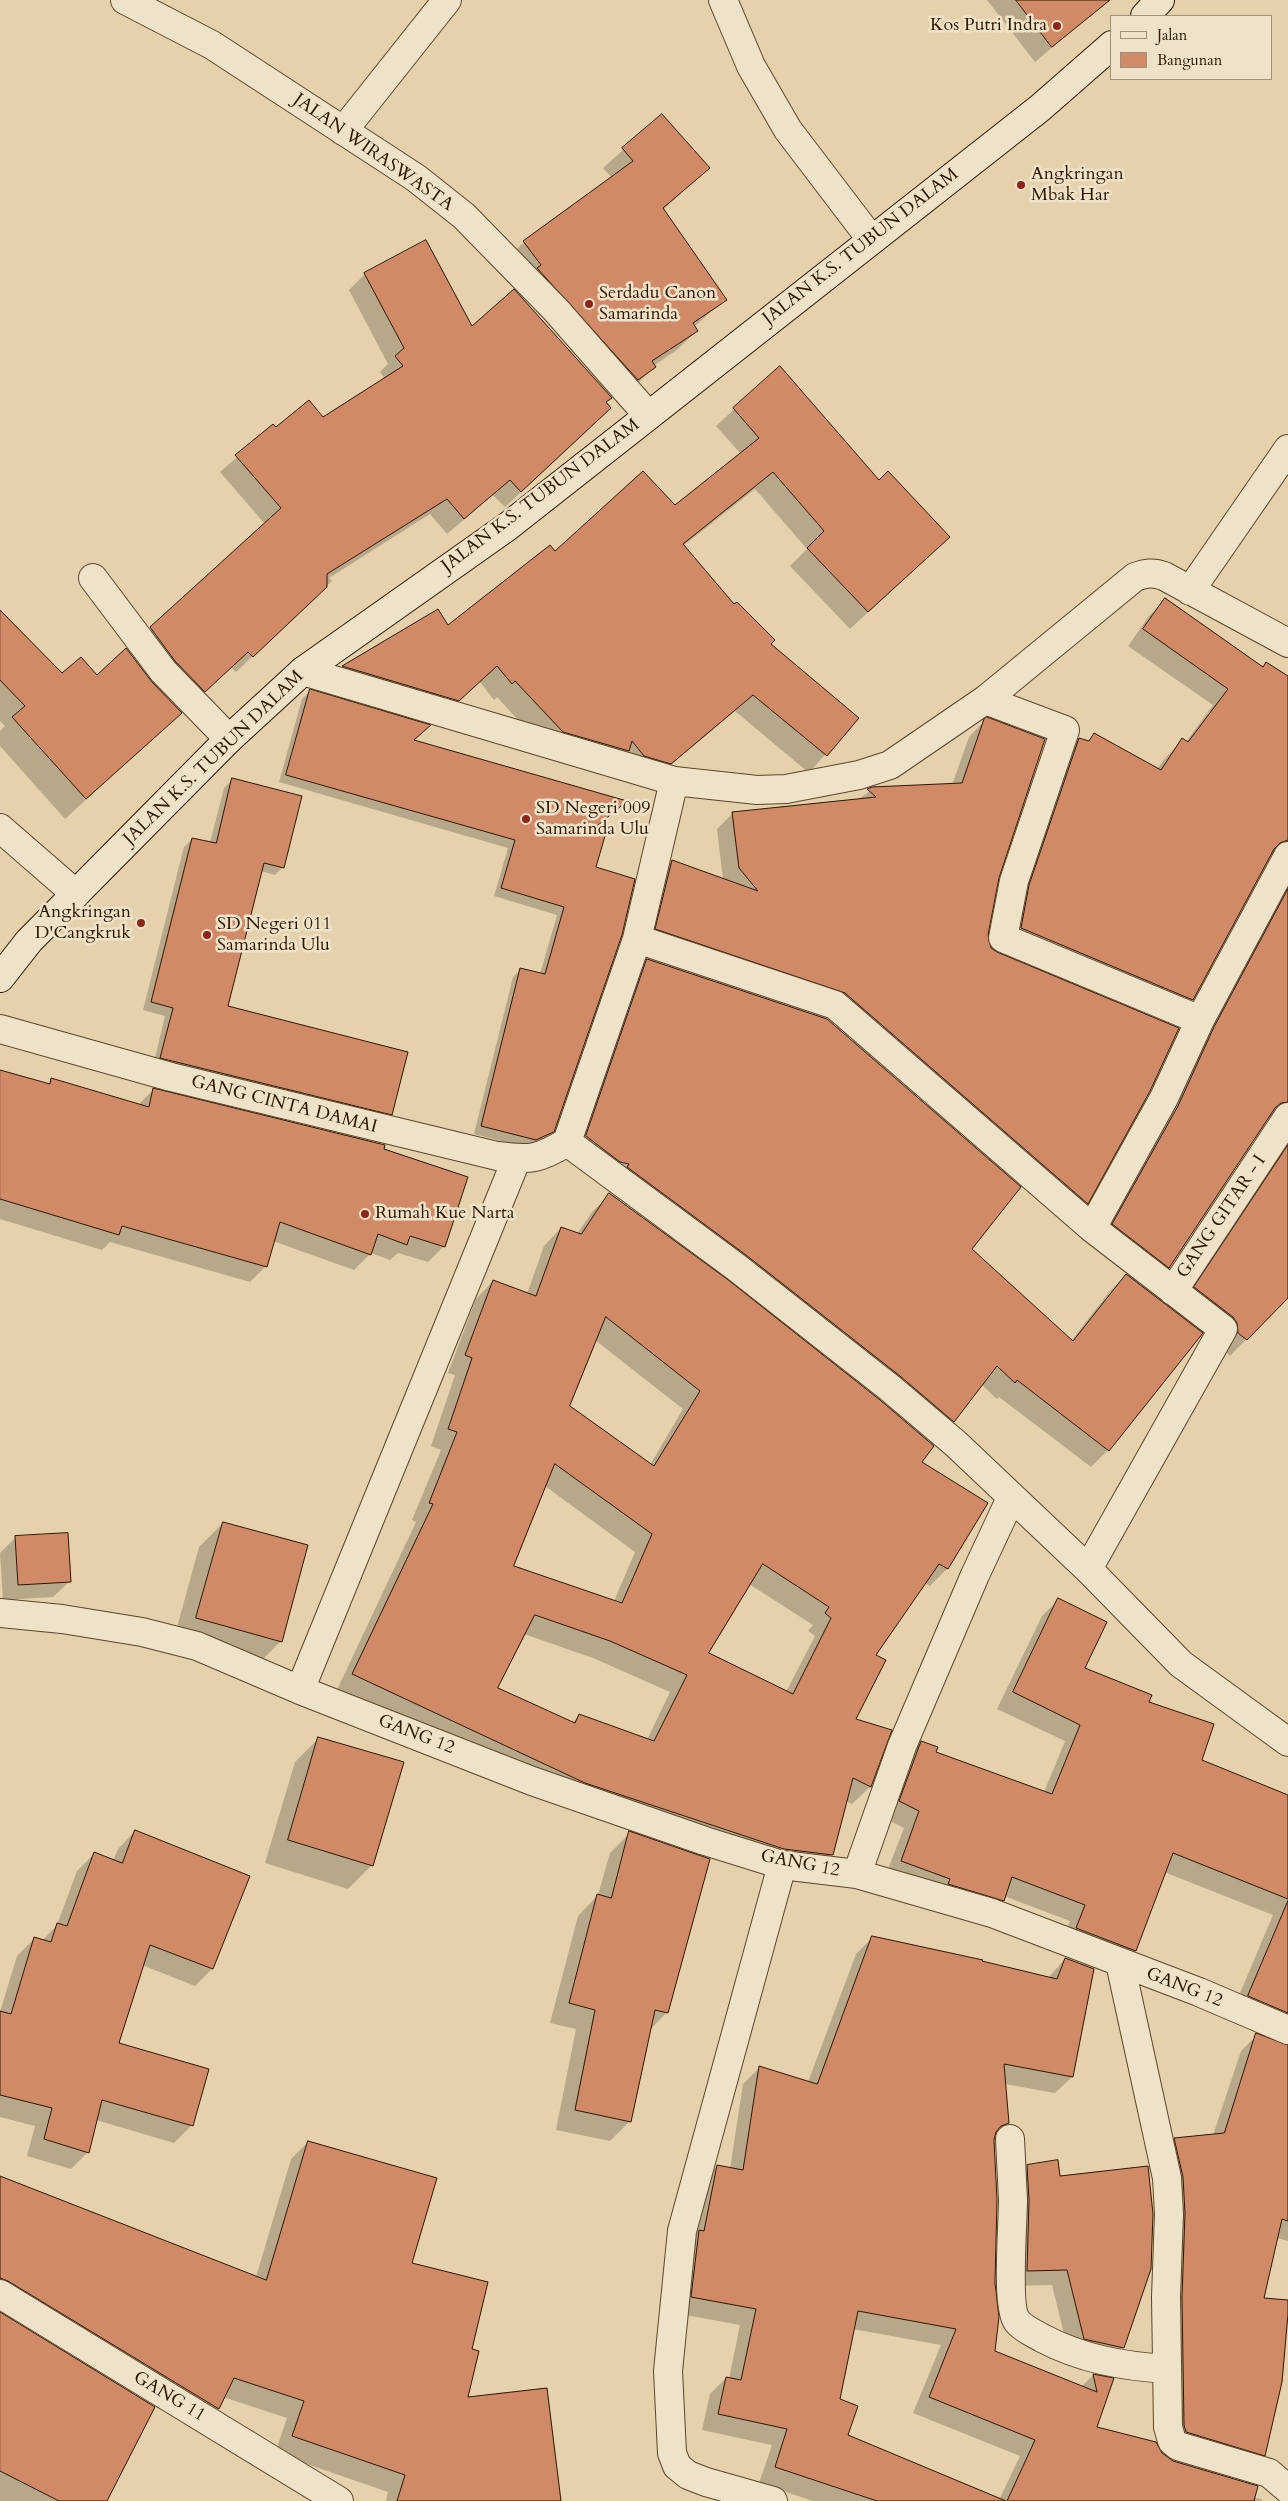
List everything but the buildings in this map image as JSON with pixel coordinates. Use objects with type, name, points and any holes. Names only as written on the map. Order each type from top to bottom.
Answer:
[{"type":"street","name":"JALAN WIRASWASTA","points":[[125,0],[212,45],[416,178],[464,216],[555,309],[648,415]]},
{"type":"street","points":[[343,130],[447,0]]},
{"type":"street","points":[[723,0],[751,66],[788,130],[871,239]]},
{"type":"street","points":[[1146,15],[1160,0]]},
{"type":"street","name":"JALAN K.S. TUBUN DALAM","points":[[0,978],[29,941],[229,739],[304,671],[506,527],[1040,108],[1110,47]]},
{"type":"street","points":[[1190,591],[1288,448]]},
{"type":"street","points":[[304,671],[674,781],[757,790],[786,789],[859,775],[890,766],[985,700],[1135,576],[1154,572],[1288,643]]},
{"type":"street","points":[[93,578],[163,671],[229,739]]},
{"type":"street","points":[[985,700],[1065,730],[1014,881],[1003,938],[1200,1020]]},
{"type":"street","points":[[674,781],[637,939],[567,1142],[736,1267],[890,1388],[956,1444],[1088,1569],[1181,1664],[1288,1742]]},
{"type":"street","points":[[0,828],[76,894]]},
{"type":"street","points":[[1092,1228],[1164,1098],[1200,1020],[1288,856]]},
{"type":"street","points":[[637,939],[834,1005],[1092,1228],[1172,1291],[1201,1311],[1224,1331],[1088,1569]]},
{"type":"street","name":"GANG CINTA DAMAI","points":[[0,1028],[172,1077],[405,1136],[497,1156],[528,1160],[548,1154],[567,1142]]},
{"type":"street","name":"GANG GITAR - I","points":[[1172,1291],[1288,1118]]},
{"type":"street","points":[[292,1687],[517,1158]]},
{"type":"street","points":[[857,1874],[902,1746],[964,1601],[1011,1498]]},
{"type":"street","name":"GANG 12","points":[[0,1612],[62,1619],[142,1632],[198,1646],[292,1687],[532,1781],[705,1841],[782,1864],[857,1874],[992,1912],[1199,1992],[1288,2030]]},
{"type":"street","points":[[773,2501],[706,2482],[688,2475],[677,2466],[672,2452],[668,2371],[682,2231],[782,1864]]},
{"type":"street","points":[[1120,1963],[1167,2178],[1169,2214],[1166,2297],[1168,2427],[1172,2441],[1178,2446],[1279,2481]]},
{"type":"street","points":[[1010,2138],[1013,2201],[1012,2287],[1013,2310],[1016,2320],[1029,2331],[1066,2351],[1126,2366],[1167,2369]]},
{"type":"street","name":"GANG 11","points":[[0,2294],[339,2501]]},
{"type":"place","name":"Kos Putri Indra","points":[[1057,26]]},
{"type":"place","name":"Angkringan Mbak Har","points":[[1021,185]]},
{"type":"place","name":"Serdadu Canon Samarinda","points":[[589,304]]},
{"type":"place","name":"SD Negeri 009 Samarinda Ulu","points":[[526,819]]},
{"type":"place","name":"Angkringan D'Cangkruk","points":[[141,923]]},
{"type":"place","name":"SD Negeri 011 Samarinda Ulu","points":[[207,935]]},
{"type":"place","name":"Rumah Kue Narta","points":[[365,1214]]}]
